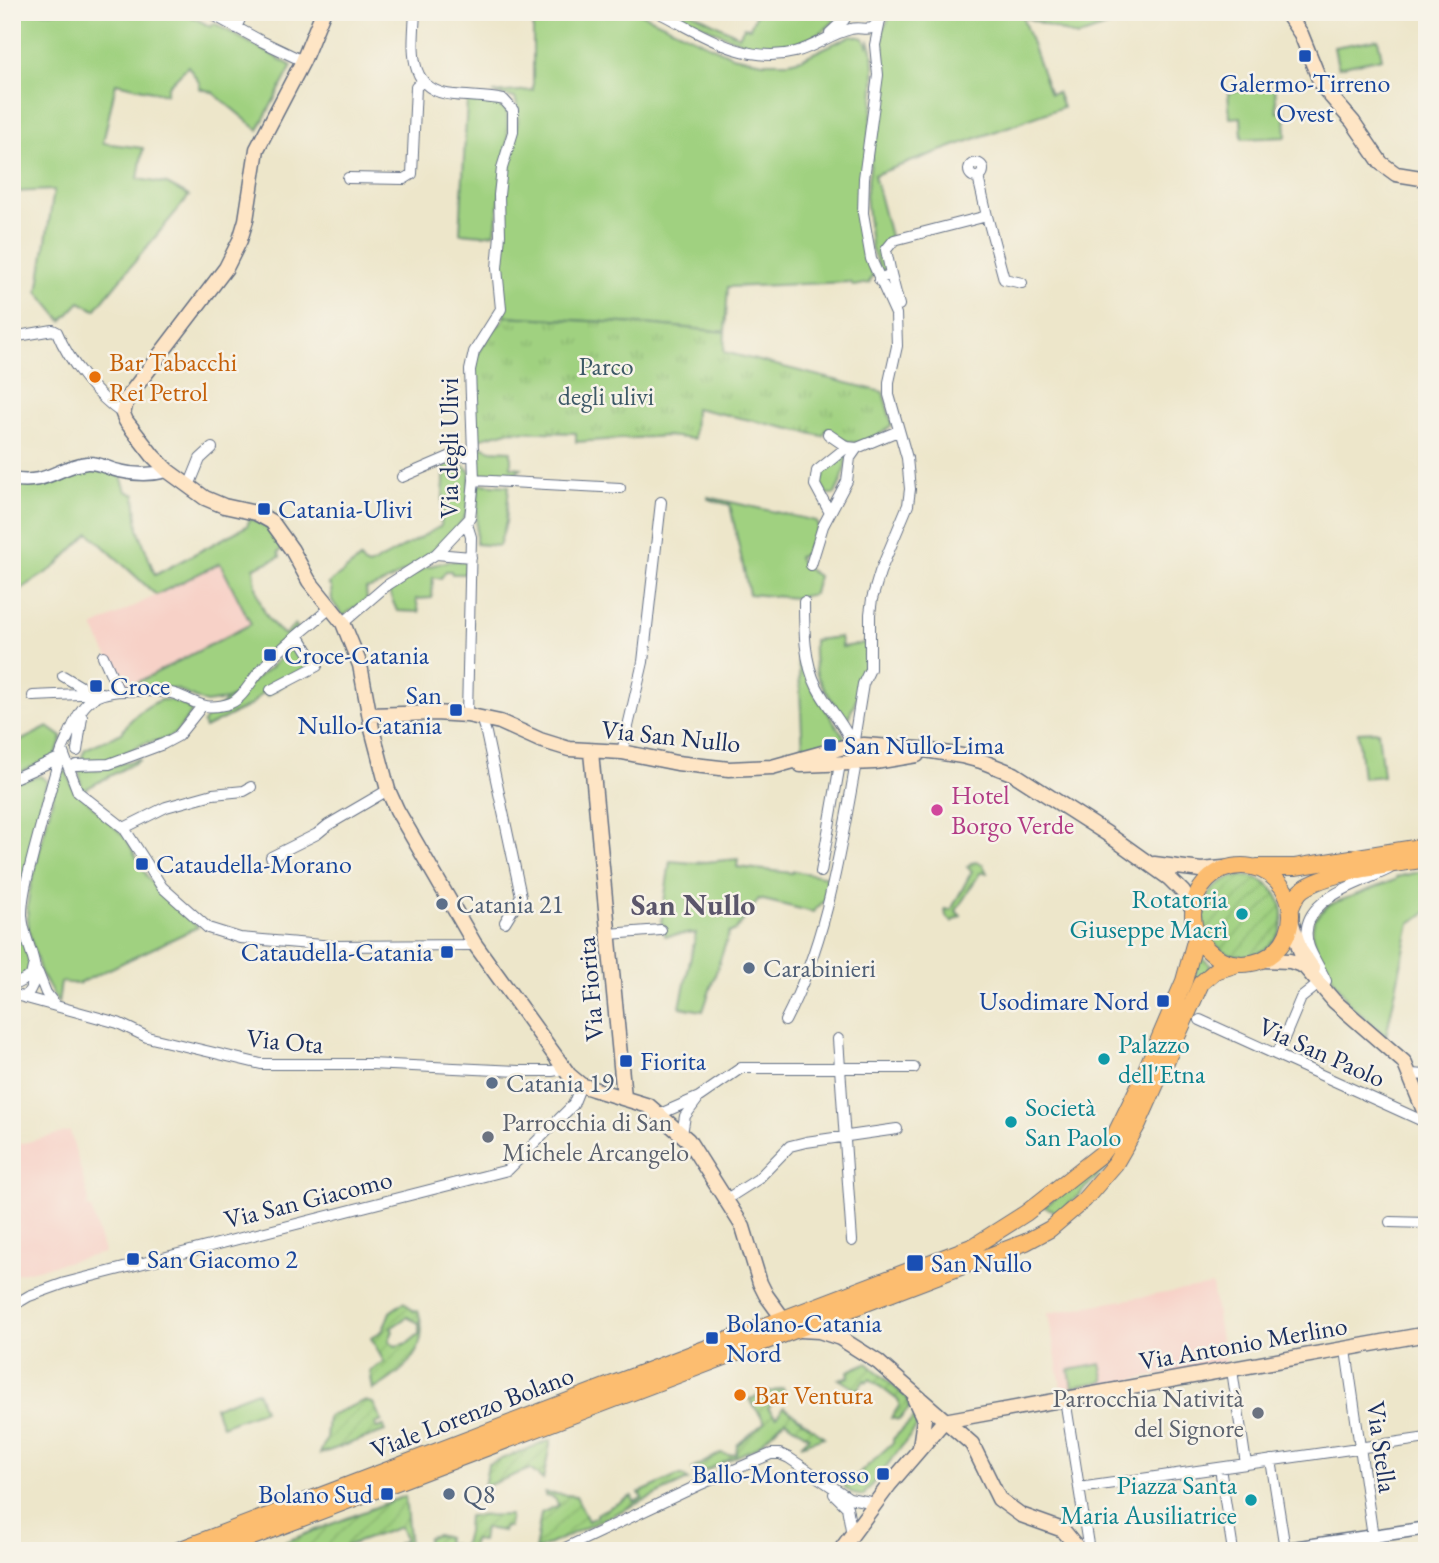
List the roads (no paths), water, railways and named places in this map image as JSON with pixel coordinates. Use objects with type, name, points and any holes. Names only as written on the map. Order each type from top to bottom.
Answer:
[{"type":"main road","points":[[323,12],[303,61],[257,149],[246,220],[240,240],[226,268],[127,398],[123,414],[131,430],[169,471],[189,486],[213,502],[256,513],[272,522],[309,581],[343,623],[360,666],[388,790],[474,943],[563,1069],[581,1084],[649,1106],[671,1124],[699,1156],[747,1234],[760,1283],[784,1320]]},
{"type":"main road","points":[[1286,12],[1301,34],[1322,86],[1353,122],[1381,163],[1396,174],[1427,179]]},
{"type":"main road","name":"Via San Nullo","points":[[370,715],[448,713],[474,716],[513,727],[552,744],[729,769],[822,759],[853,746],[936,752],[981,761],[1014,774],[1150,863],[1183,892],[1194,911]]},
{"type":"main road","name":"Via Fiorita","points":[[590,751],[624,1097]]},
{"type":"main road","points":[[822,759],[840,764],[936,752]]},
{"type":"main road","points":[[1150,863],[1202,870],[1295,867],[1427,846]]},
{"type":"main road","points":[[1262,960],[1282,943],[1288,932],[1298,893],[1312,884],[1347,874],[1427,859]]},
{"type":"main road","points":[[1323,982],[1298,963],[1279,959],[1238,964],[1213,954],[1197,934],[1194,911],[1199,892],[1217,874],[1241,867],[1261,870],[1273,878],[1283,888],[1300,950],[1346,1012],[1404,1062],[1427,1120]]},
{"type":"main road","name":"Viale Lorenzo Bolano","points":[[176,1551],[974,1246],[1026,1213],[1095,1161],[1115,1135],[1184,981],[1197,934]]},
{"type":"main road","name":"Viale Lorenzo Bolano","points":[[216,1551],[1026,1242],[1049,1228],[1084,1200],[1115,1164],[1138,1125],[1202,983],[1215,971],[1238,964]]},
{"type":"main road","points":[[1026,1213],[1042,1212],[1047,1215],[1049,1228]]},
{"type":"main road","points":[[838,1315],[831,1328],[840,1338]]},
{"type":"main road","points":[[800,1330],[819,1331],[840,1338],[878,1362],[963,1435],[976,1450],[999,1499],[1021,1515],[1063,1530],[1082,1550]]},
{"type":"main road","name":"Via Antonio Merlino","points":[[944,1421],[1427,1334]]},
{"type":"main road","points":[[904,1385],[923,1414],[924,1428],[919,1449]]},
{"type":"main road","points":[[840,1551],[944,1421]]},
{"type":"street","points":[[208,12],[303,61]]},
{"type":"street","points":[[236,28],[243,12]]},
{"type":"street","points":[[348,178],[404,180],[412,174],[416,87],[422,82],[415,61],[415,12]]},
{"type":"street","points":[[658,12],[729,48],[752,54],[782,54],[806,48],[845,31],[872,28],[882,15]]},
{"type":"street","points":[[820,42],[840,25],[848,13]]},
{"type":"street","points":[[848,13],[851,22],[875,45]]},
{"type":"street","points":[[882,15],[875,45],[877,88],[862,196],[868,249],[879,279],[895,307],[897,346]]},
{"type":"street","name":"Via degli Ulivi","points":[[422,82],[438,92],[504,100],[513,110],[513,132],[502,168],[499,195],[500,235],[497,261],[501,309],[474,352],[470,370],[474,480],[472,512],[467,524],[471,537],[474,716],[486,733],[522,895],[505,922]]},
{"type":"street","points":[[978,177],[1004,279],[1022,284]]},
{"type":"street","points":[[853,746],[862,692],[870,669],[872,599],[909,498],[909,469],[889,388],[903,325],[886,250],[894,240],[987,216]]},
{"type":"street","points":[[879,279],[891,274]]},
{"type":"street","points":[[12,337],[53,330],[57,332],[77,366],[110,405],[123,414]]},
{"type":"street","points":[[830,511],[815,485],[820,467],[852,447],[898,431]]},
{"type":"street","points":[[828,434],[852,447]]},
{"type":"street","points":[[811,565],[822,526],[847,481],[852,447]]},
{"type":"street","points":[[189,486],[200,459],[212,448]]},
{"type":"street","points":[[402,477],[451,456],[473,456]]},
{"type":"street","points":[[12,479],[44,479],[86,463],[140,474],[169,471]]},
{"type":"street","points":[[474,480],[620,488]]},
{"type":"street","points":[[622,752],[643,662],[661,502]]},
{"type":"street","points":[[343,623],[386,586],[436,554],[467,524]]},
{"type":"street","points":[[436,554],[471,557]]},
{"type":"street","points":[[785,1021],[808,972],[830,902],[856,763],[847,730],[814,681],[804,632],[804,602]]},
{"type":"street","points":[[33,696],[118,690],[173,694],[202,706],[234,701],[260,670],[331,607]]},
{"type":"street","points":[[271,690],[317,666],[298,635]]},
{"type":"street","points":[[103,656],[118,690]]},
{"type":"street","points":[[63,676],[90,692]]},
{"type":"street","points":[[56,1006],[46,993],[33,960],[23,927],[23,904],[52,781],[67,759],[85,706],[102,693]]},
{"type":"street","points":[[12,779],[35,773],[67,759],[109,764],[163,744],[178,736],[202,706]]},
{"type":"street","points":[[67,759],[78,792],[124,828],[162,887],[199,922],[217,932],[259,941],[333,946],[474,943]]},
{"type":"street","points":[[821,872],[840,764]]},
{"type":"street","points":[[35,773],[52,781]]},
{"type":"street","points":[[124,828],[166,807],[213,794],[244,791],[251,787]]},
{"type":"street","points":[[271,857],[317,834],[388,790]]},
{"type":"street","points":[[1277,1055],[1301,998],[1323,982],[1307,939],[1307,925],[1311,913],[1327,899],[1397,865]]},
{"type":"street","points":[[609,934],[661,930]]},
{"type":"street","points":[[13,987],[30,976],[33,960]]},
{"type":"street","points":[[25,997],[31,990],[37,972]]},
{"type":"street","name":"Via Ota","points":[[13,987],[25,997],[118,1023],[147,1037],[261,1065],[380,1065],[519,1071],[563,1069]]},
{"type":"street","name":"Via San Paolo","points":[[1200,1020],[1427,1120]]},
{"type":"street","points":[[838,1039],[852,1241]]},
{"type":"street","points":[[671,1124],[699,1097],[741,1068],[914,1068]]},
{"type":"street","points":[[1409,1074],[1427,1075]]},
{"type":"street","name":"Via San Giacomo","points":[[12,1306],[29,1296],[65,1283],[508,1170],[573,1105],[581,1084]]},
{"type":"street","points":[[671,1124],[699,1097]]},
{"type":"street","points":[[671,1124],[689,1109]]},
{"type":"street","points":[[725,1200],[758,1180],[790,1146],[897,1129]]},
{"type":"street","points":[[1390,1222],[1427,1223]]},
{"type":"street","name":"Via Stella","points":[[1346,1350],[1375,1551]]},
{"type":"street","points":[[1232,1370],[1245,1460]]},
{"type":"street","points":[[1065,1399],[1079,1488],[1082,1550]]},
{"type":"street","points":[[1079,1488],[1217,1468],[1245,1460],[1274,1460],[1427,1438]]},
{"type":"street","points":[[559,1551],[763,1456],[776,1454],[784,1455],[849,1498],[876,1503]]},
{"type":"street","points":[[1274,1460],[1283,1549],[1427,1528]]},
{"type":"street","points":[[1217,1468],[1233,1551]]},
{"type":"street","points":[[819,1480],[847,1507],[852,1535]]},
{"type":"place","name":"Galermo-Tirreno Ovest","points":[[1305,56]]},
{"type":"place","name":"Bar Tabacchi Rei Petrol","points":[[95,377]]},
{"type":"place","name":"Catania-Ulivi","points":[[264,509]]},
{"type":"place","name":"Croce-Catania","points":[[270,655]]},
{"type":"place","name":"Croce","points":[[96,686]]},
{"type":"place","name":"San Nullo-Catania","points":[[456,710]]},
{"type":"place","name":"San Nullo-Lima","points":[[830,745]]},
{"type":"place","name":"Hotel Borgo Verde","points":[[937,810]]},
{"type":"place","name":"Cataudella-Morano","points":[[142,864]]},
{"type":"place","name":"Catania 21","points":[[442,904]]},
{"type":"place","name":"Rotatoria Giuseppe Macrì","points":[[1242,914]]},
{"type":"place","name":"Cataudella-Catania","points":[[447,952]]},
{"type":"place","name":"Carabinieri","points":[[749,968]]},
{"type":"place","name":"Usodimare Nord","points":[[1163,1001]]},
{"type":"place","name":"Palazzo dell'Etna","points":[[1104,1059]]},
{"type":"place","name":"Fiorita","points":[[626,1061]]},
{"type":"place","name":"Catania 19","points":[[492,1083]]},
{"type":"place","name":"Società San Paolo","points":[[1011,1122]]},
{"type":"place","name":"Parrocchia di San Michele Arcangelo","points":[[488,1137]]},
{"type":"place","name":"San Giacomo 2","points":[[133,1259]]},
{"type":"place","name":"San Nullo","points":[[915,1263]]},
{"type":"place","name":"Bolano-Catania Nord","points":[[712,1338]]},
{"type":"place","name":"Bar Ventura","points":[[740,1395]]},
{"type":"place","name":"Parrocchia Natività del Signore","points":[[1258,1413]]},
{"type":"place","name":"Ballo-Monterosso","points":[[883,1474]]},
{"type":"place","name":"Bolano Sud","points":[[387,1494]]},
{"type":"place","name":"Q8","points":[[449,1494]]},
{"type":"place","name":"Piazza Santa Maria Ausiliatrice","points":[[1251,1500]]},
{"type":"district","name":"San Nullo","points":[[693,905]]},
{"type":"park label","name":"Parco degli ulivi","points":[[606,381]]}]
